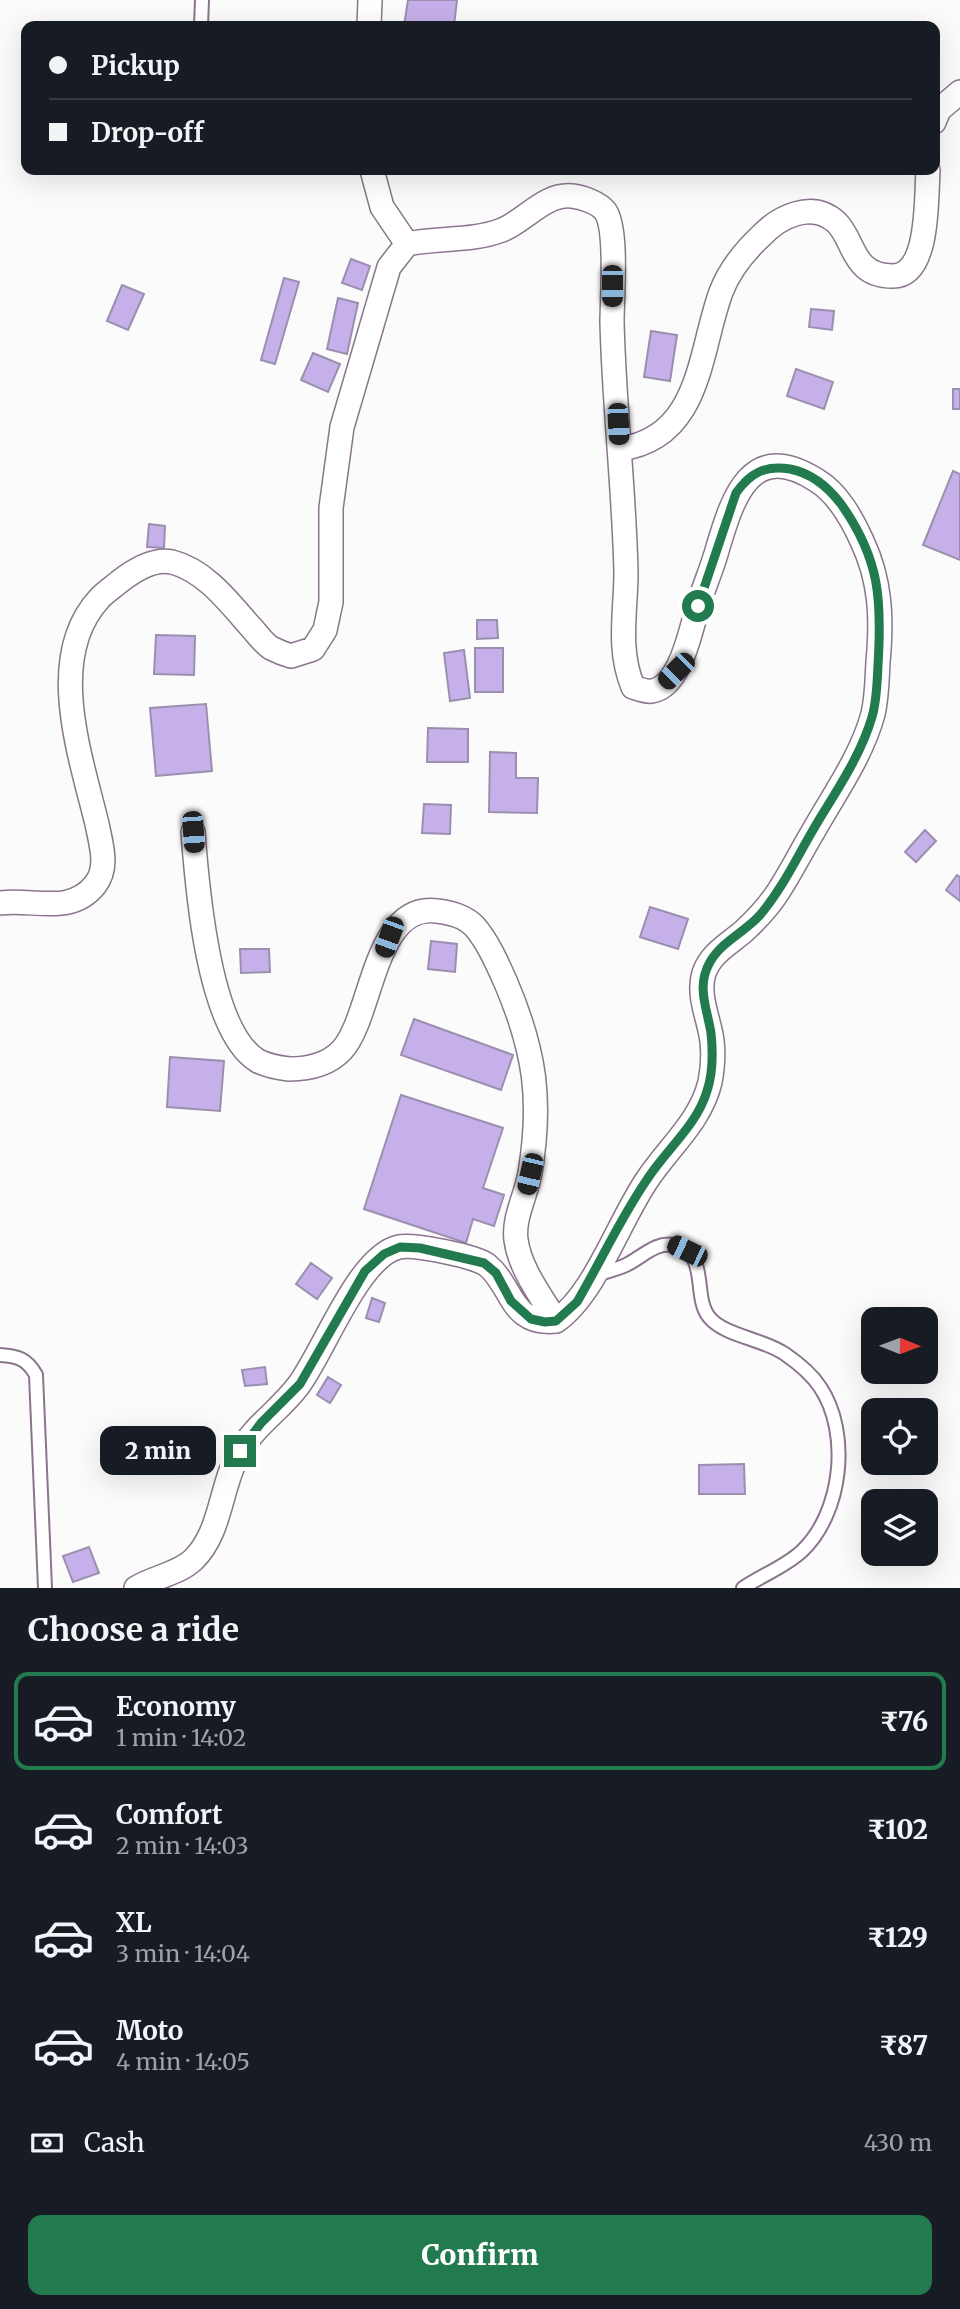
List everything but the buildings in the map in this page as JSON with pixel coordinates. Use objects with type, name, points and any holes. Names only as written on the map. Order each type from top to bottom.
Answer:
[{"type":"street","points":[[369,21],[370,0]]},
{"type":"street","points":[[940,109],[960,92]]},
{"type":"street","points":[[373,175],[382,207],[407,244]]},
{"type":"street","points":[[620,449],[638,446],[656,437],[687,402],[706,355],[722,288],[746,251],[767,229],[782,217],[801,212],[817,212],[836,222],[855,256],[865,267],[880,276],[897,276],[908,271],[918,259],[927,175]]},
{"type":"street","points":[[0,902],[52,905],[76,900],[95,886],[103,870],[102,845],[75,733],[69,681],[80,629],[98,600],[125,577],[146,565],[169,561],[194,571],[225,598],[269,647],[290,656],[313,649],[326,630],[331,602],[331,508],[342,427],[389,267],[407,244],[462,239],[500,231],[558,196],[572,196],[590,201],[605,211],[611,227],[613,250],[612,325],[626,575],[623,638],[626,670],[633,687],[649,692],[659,688],[676,671],[687,648],[730,505],[746,479],[769,468],[799,471],[819,481],[853,522],[868,554],[877,582],[881,609],[878,690],[873,715],[838,790],[778,892],[758,917],[718,950],[704,973],[703,1003],[710,1030],[712,1062],[710,1080],[700,1110],[648,1177],[577,1302],[556,1321],[531,1319],[511,1301],[496,1273],[484,1263],[420,1248],[400,1247],[384,1254],[365,1271],[300,1384],[261,1423],[240,1451],[231,1468],[217,1519],[203,1548],[192,1561],[136,1588]]},
{"type":"street","points":[[193,832],[199,908],[217,989],[243,1048],[259,1061],[284,1068],[309,1068],[319,1066],[342,1049],[353,1032],[370,981],[389,937],[399,923],[429,910],[463,918],[475,928],[499,967],[530,1048],[537,1099],[536,1133],[530,1174],[515,1231],[521,1260],[556,1321]]},
{"type":"lane","points":[[201,21],[202,0]]},
{"type":"lane","points":[[592,1276],[623,1266],[659,1245],[674,1245],[687,1251],[698,1265],[703,1305],[708,1316],[719,1326],[760,1340],[804,1368],[820,1388],[831,1410],[838,1455],[832,1495],[823,1520],[814,1537],[788,1563],[743,1588]]},
{"type":"lane","points":[[0,1355],[28,1361],[36,1375],[45,1588]]},
{"type":"route","points":[[240,1451],[261,1423],[282,1405],[300,1384],[365,1271],[384,1254],[400,1247],[420,1248],[484,1263],[496,1273],[511,1301],[531,1319],[556,1321],[567,1313],[577,1302],[648,1177],[700,1110],[710,1080],[712,1062],[710,1030],[703,1003],[704,973],[718,950],[743,932],[778,892],[838,790],[866,733],[878,690],[881,609],[877,582],[868,554],[853,522],[819,481],[799,471],[781,468],[757,472],[746,479],[736,493],[698,606]]}]
